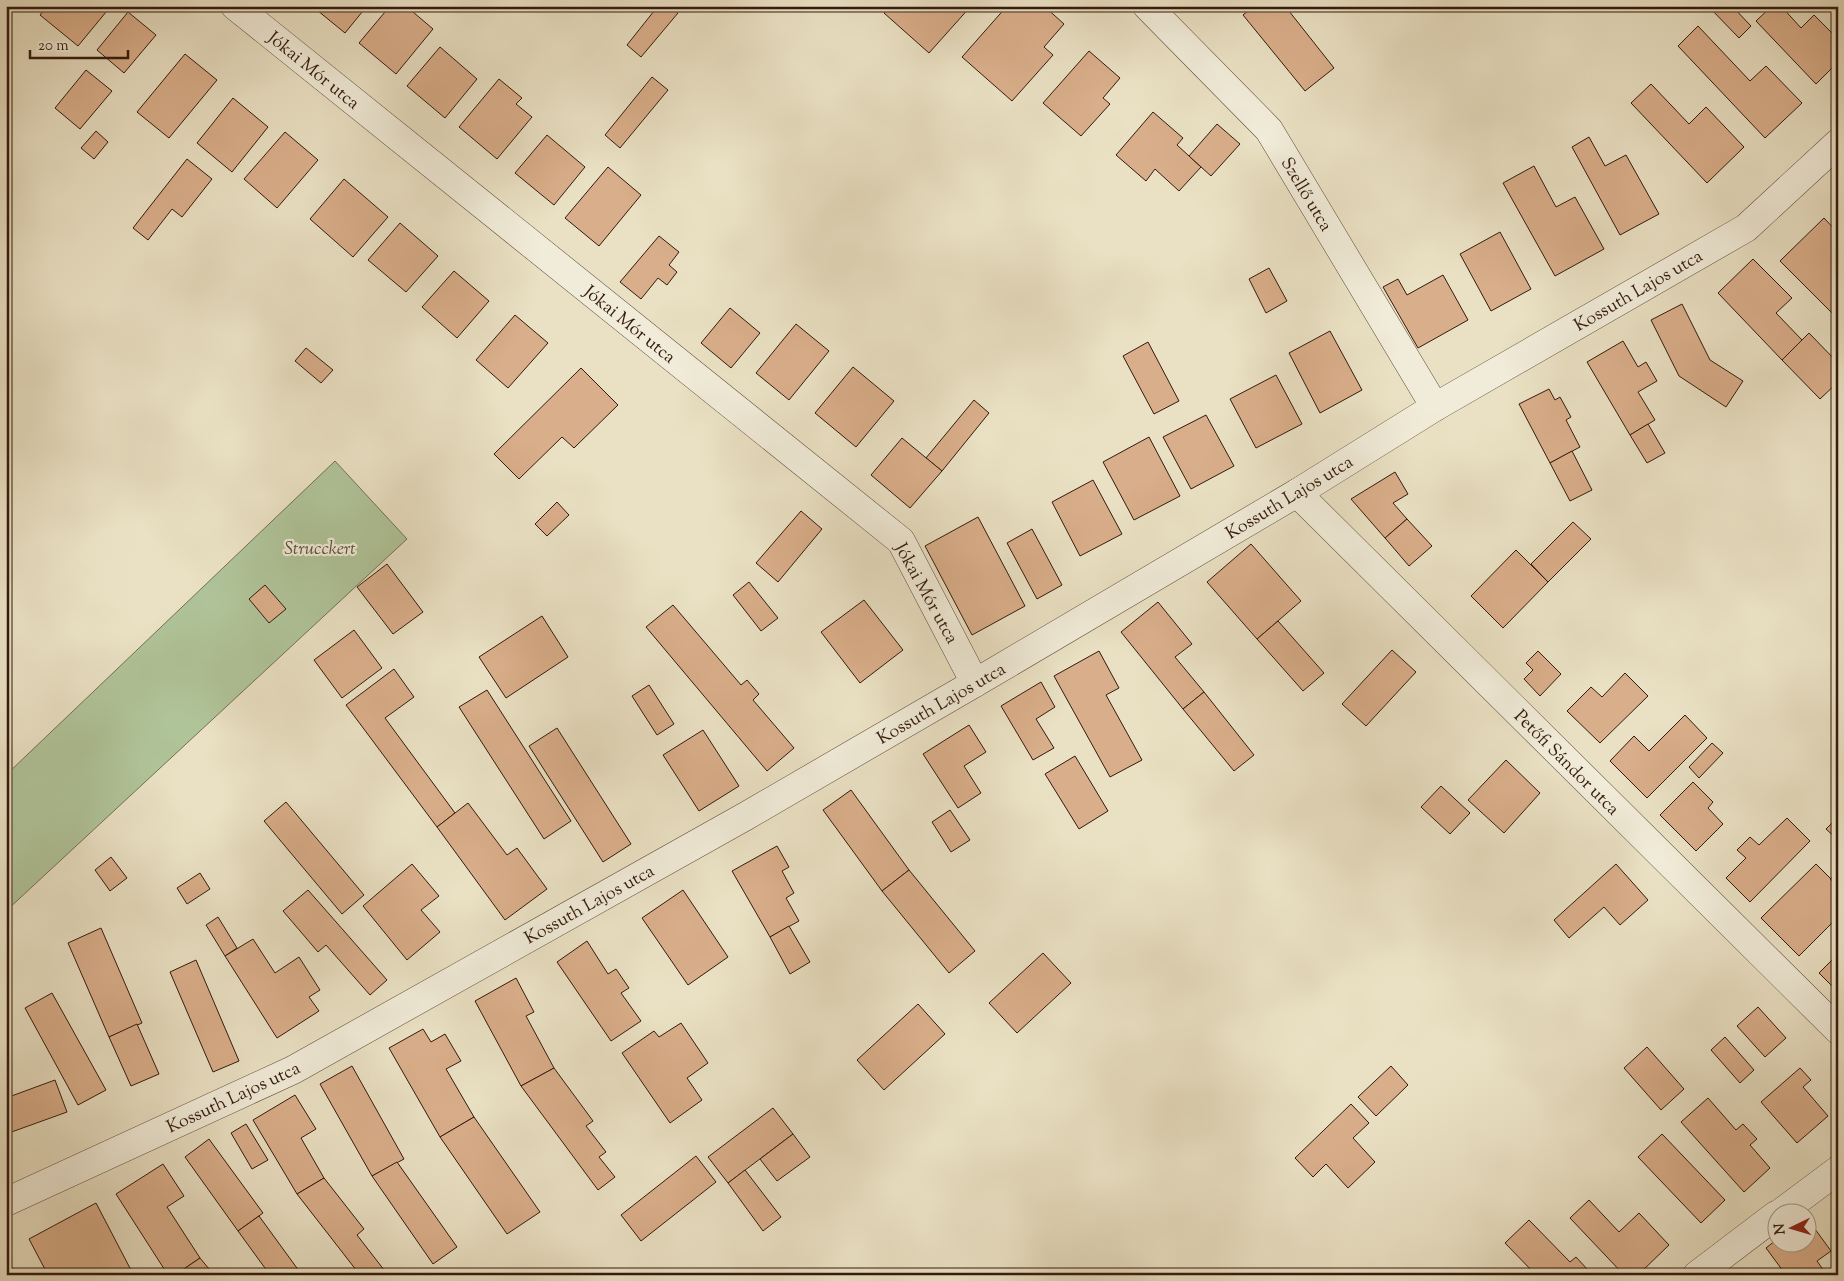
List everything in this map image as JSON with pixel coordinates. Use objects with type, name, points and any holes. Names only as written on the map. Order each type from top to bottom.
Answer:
[{"type":"street","name":"Jókai Mór utca","points":[[234,6],[901,541],[975,683]]},
{"type":"street","name":"Szellő utca","points":[[1146,6],[1269,130],[1435,407]]},
{"type":"street","name":"Kossuth Lajos utca","points":[[6,1202],[292,1070],[746,816],[1297,493],[1435,407],[1746,228],[1838,143]]},
{"type":"street","name":"Petőfi Sándor utca","points":[[1297,493],[1838,1030]]},
{"type":"street","points":[[1792,1204],[1838,1170]]},
{"type":"street","points":[[1697,1275],[1766,1223]]},
{"type":"green space","name":"Strucckert","points":[[335,461],[407,539],[6,911],[6,775]]},
{"type":"building","points":[[47,6],[111,6],[78,46],[40,15]]},
{"type":"building","points":[[312,6],[367,6],[345,33]]},
{"type":"building","points":[[390,6],[406,6],[433,29],[396,74],[359,43]]},
{"type":"building","points":[[658,6],[669,6],[678,13],[641,57],[627,45]]},
{"type":"building","points":[[889,6],[971,6],[929,53],[884,13]]},
{"type":"building","points":[[1007,6],[1044,6],[1064,24],[1044,47],[1053,55],[1012,101],[962,57]]},
{"type":"building","points":[[1254,6],[1285,6],[1334,68],[1305,91],[1243,15]]},
{"type":"building","points":[[1708,6],[1732,6],[1751,26],[1739,38]]},
{"type":"building","points":[[1772,6],[1781,6],[1801,28],[1814,15],[1838,39],[1838,62],[1816,84],[1756,21]]},
{"type":"building","points":[[128,12],[156,35],[124,73],[97,50]]},
{"type":"building","points":[[1698,26],[1750,81],[1766,66],[1802,103],[1765,138],[1678,46]]},
{"type":"building","points":[[440,47],[477,79],[445,118],[407,86]]},
{"type":"building","points":[[1089,51],[1120,78],[1103,98],[1110,104],[1081,136],[1043,103]]},
{"type":"building","points":[[185,54],[217,80],[169,138],[137,112]]},
{"type":"building","points":[[86,70],[112,91],[80,129],[55,108]]},
{"type":"building","points":[[652,77],[668,90],[620,148],[605,135]]},
{"type":"building","points":[[499,79],[522,98],[516,104],[532,117],[497,159],[459,127]]},
{"type":"building","points":[[1651,84],[1689,124],[1706,107],[1744,147],[1707,183],[1631,103]]},
{"type":"building","points":[[233,98],[268,127],[232,172],[197,143]]},
{"type":"building","points":[[1153,112],[1183,138],[1177,145],[1201,167],[1179,191],[1155,169],[1146,181],[1116,155]]},
{"type":"building","points":[[1217,124],[1240,144],[1211,176],[1189,156]]},
{"type":"building","points":[[96,131],[108,142],[94,159],[81,148]]},
{"type":"building","points":[[285,132],[318,160],[277,208],[244,179]]},
{"type":"building","points":[[547,135],[585,167],[554,205],[515,173]]},
{"type":"building","points":[[1589,137],[1605,166],[1626,155],[1659,214],[1620,235],[1572,147]]},
{"type":"building","points":[[187,159],[212,179],[182,217],[172,209],[148,240],[133,228]]},
{"type":"building","points":[[1534,166],[1556,207],[1575,197],[1604,249],[1555,276],[1503,183]]},
{"type":"building","points":[[608,167],[641,195],[599,246],[565,218]]},
{"type":"building","points":[[344,179],[388,217],[353,257],[310,219]]},
{"type":"building","points":[[1824,218],[1838,233],[1838,319],[1780,261]]},
{"type":"building","points":[[400,223],[438,256],[406,292],[368,260]]},
{"type":"building","points":[[1500,232],[1531,289],[1491,311],[1460,254]]},
{"type":"building","points":[[659,236],[679,252],[669,265],[677,272],[667,285],[658,278],[641,299],[620,282]]},
{"type":"building","points":[[1753,259],[1792,298],[1776,313],[1802,340],[1782,360],[1718,293]]},
{"type":"building","points":[[1269,268],[1287,301],[1266,313],[1249,279]]},
{"type":"building","points":[[454,271],[489,301],[457,338],[422,307]]},
{"type":"building","points":[[1443,275],[1468,320],[1418,348],[1383,287],[1398,279],[1407,295]]},
{"type":"building","points":[[1682,304],[1710,360],[1743,381],[1726,407],[1679,376],[1651,320]]},
{"type":"building","points":[[730,308],[760,333],[731,368],[701,343]]},
{"type":"building","points":[[515,315],[548,343],[508,388],[476,360]]},
{"type":"building","points":[[796,324],[829,351],[789,400],[756,373]]},
{"type":"building","points":[[1330,331],[1362,390],[1320,413],[1289,353]]},
{"type":"building","points":[[1809,333],[1838,363],[1838,382],[1820,399],[1782,360]]},
{"type":"building","points":[[1623,341],[1638,367],[1646,362],[1657,381],[1638,392],[1655,420],[1630,435],[1587,362]]},
{"type":"building","points":[[1148,342],[1179,401],[1154,414],[1123,356]]},
{"type":"building","points":[[306,348],[333,370],[321,383],[295,361]]},
{"type":"building","points":[[853,367],[894,401],[856,447],[815,413]]},
{"type":"building","points":[[581,368],[618,405],[574,448],[562,437],[519,479],[494,454]]},
{"type":"building","points":[[1276,375],[1302,424],[1256,448],[1230,399]]},
{"type":"building","points":[[1549,389],[1555,400],[1560,397],[1571,417],[1566,420],[1580,447],[1550,463],[1519,404]]},
{"type":"building","points":[[974,400],[989,413],[942,471],[926,458]]},
{"type":"building","points":[[1206,415],[1234,466],[1191,489],[1163,437]]},
{"type":"building","points":[[1648,424],[1665,453],[1647,463],[1630,435]]},
{"type":"building","points":[[1149,437],[1180,496],[1134,520],[1103,462]]},
{"type":"building","points":[[902,438],[942,471],[910,508],[871,475]]},
{"type":"building","points":[[1572,451],[1592,490],[1570,501],[1550,463]]},
{"type":"building","points":[[1395,472],[1408,494],[1393,503],[1407,519],[1385,538],[1351,499]]},
{"type":"building","points":[[1093,480],[1122,534],[1080,556],[1052,502]]},
{"type":"building","points":[[557,502],[569,515],[547,536],[535,524]]},
{"type":"building","points":[[801,511],[822,529],[778,582],[756,563]]},
{"type":"building","points":[[978,517],[1025,606],[972,635],[925,546]]},
{"type":"building","points":[[1407,519],[1432,546],[1409,566],[1385,538]]},
{"type":"building","points":[[1573,522],[1591,539],[1548,582],[1531,564]]},
{"type":"building","points":[[1032,529],[1062,585],[1037,599],[1007,543]]},
{"type":"building","points":[[1251,544],[1301,601],[1257,639],[1207,582]]},
{"type":"building","points":[[1516,550],[1548,582],[1503,628],[1471,596]]},
{"type":"building","points":[[387,564],[423,612],[393,634],[357,587]]},
{"type":"building","points":[[749,582],[778,618],[761,631],[733,595]]},
{"type":"building","points":[[265,585],[286,609],[269,623],[249,599]]},
{"type":"building","points":[[864,600],[903,650],[860,683],[821,632]]},
{"type":"building","points":[[1158,602],[1192,644],[1175,657],[1204,692],[1183,709],[1121,632]]},
{"type":"building","points":[[673,605],[741,685],[747,680],[759,694],[753,700],[794,748],[767,771],[646,627]]},
{"type":"building","points":[[542,616],[568,657],[506,698],[479,657]]},
{"type":"building","points":[[1278,621],[1324,673],[1303,691],[1257,639]]},
{"type":"building","points":[[354,630],[382,668],[342,698],[314,660]]},
{"type":"building","points":[[1392,650],[1416,672],[1366,726],[1342,704]]},
{"type":"building","points":[[1099,651],[1119,688],[1106,695],[1142,760],[1110,777],[1054,676]]},
{"type":"building","points":[[1538,651],[1561,674],[1540,696],[1524,679],[1533,670],[1526,663]]},
{"type":"building","points":[[394,669],[414,697],[385,718],[455,813],[437,827],[346,705]]},
{"type":"building","points":[[1625,673],[1648,696],[1600,743],[1567,711],[1591,687],[1602,697]]},
{"type":"building","points":[[1041,682],[1055,707],[1036,719],[1054,748],[1033,760],[1001,706]]},
{"type":"building","points":[[649,685],[674,724],[657,735],[632,696]]},
{"type":"building","points":[[487,690],[571,821],[544,839],[459,707]]},
{"type":"building","points":[[1204,692],[1254,755],[1234,771],[1183,709]]},
{"type":"building","points":[[1685,715],[1707,738],[1647,798],[1610,761],[1634,736],[1649,751]]},
{"type":"building","points":[[969,725],[986,752],[964,766],[981,793],[958,808],[923,754]]},
{"type":"building","points":[[557,728],[631,844],[603,862],[529,746]]},
{"type":"building","points":[[703,730],[739,786],[699,811],[663,755]]},
{"type":"building","points":[[1712,743],[1723,753],[1699,778],[1689,767]]},
{"type":"building","points":[[1075,756],[1108,811],[1079,829],[1045,774]]},
{"type":"building","points":[[1506,760],[1540,793],[1504,833],[1468,800]]},
{"type":"building","points":[[1693,782],[1713,802],[1708,808],[1723,824],[1696,851],[1660,815]]},
{"type":"building","points":[[1441,786],[1470,813],[1450,834],[1421,807]]},
{"type":"building","points":[[851,790],[909,870],[882,891],[823,810]]},
{"type":"building","points":[[286,802],[364,895],[342,914],[264,821]]},
{"type":"building","points":[[468,803],[507,855],[517,848],[547,889],[505,920],[437,827]]},
{"type":"building","points":[[950,810],[970,840],[951,852],[932,822]]},
{"type":"building","points":[[1838,817],[1838,840],[1826,829]]},
{"type":"building","points":[[1787,818],[1810,841],[1750,902],[1726,878],[1746,858],[1737,850],[1750,837],[1759,845]]},
{"type":"building","points":[[777,846],[789,867],[782,871],[794,893],[786,898],[799,921],[770,937],[732,871]]},
{"type":"building","points":[[111,857],[127,878],[110,891],[95,870]]},
{"type":"building","points":[[412,864],[439,896],[421,910],[440,932],[407,960],[363,906]]},
{"type":"building","points":[[1616,864],[1648,900],[1620,925],[1604,907],[1569,938],[1554,920]]},
{"type":"building","points":[[1816,864],[1838,886],[1838,917],[1799,956],[1761,918]]},
{"type":"building","points":[[909,870],[975,951],[949,973],[882,891]]},
{"type":"building","points":[[1838,872],[1838,886],[1830,879]]},
{"type":"building","points":[[200,873],[210,889],[187,904],[177,888]]},
{"type":"building","points":[[308,890],[387,980],[370,995],[326,945],[318,952],[283,911]]},
{"type":"building","points":[[683,890],[728,957],[688,985],[642,918]]},
{"type":"building","points":[[218,917],[237,948],[225,956],[206,925]]},
{"type":"building","points":[[789,926],[810,962],[790,974],[770,937]]},
{"type":"building","points":[[101,928],[142,1023],[109,1037],[68,943]]},
{"type":"building","points":[[253,939],[275,973],[299,957],[320,990],[309,997],[319,1011],[277,1038],[225,956]]},
{"type":"building","points":[[587,941],[608,974],[616,969],[629,988],[621,993],[641,1021],[611,1041],[557,962]]},
{"type":"building","points":[[1043,953],[1071,983],[1017,1033],[989,1003]]},
{"type":"building","points":[[1838,954],[1838,992],[1819,973]]},
{"type":"building","points":[[196,960],[239,1061],[213,1072],[170,972]]},
{"type":"building","points":[[516,978],[534,1012],[526,1016],[554,1068],[521,1086],[475,1001]]},
{"type":"building","points":[[52,993],[106,1090],[78,1105],[25,1008]]},
{"type":"building","points":[[918,1004],[945,1034],[884,1090],[857,1060]]},
{"type":"building","points":[[1758,1007],[1786,1038],[1765,1057],[1737,1026]]},
{"type":"building","points":[[681,1023],[708,1063],[687,1078],[702,1100],[670,1123],[622,1053],[654,1031],[659,1037]]},
{"type":"building","points":[[137,1024],[159,1074],[131,1086],[109,1037]]},
{"type":"building","points":[[423,1029],[431,1042],[445,1034],[461,1061],[446,1069],[474,1117],[440,1137],[389,1048]]},
{"type":"building","points":[[1725,1037],[1754,1070],[1740,1083],[1711,1050]]},
{"type":"building","points":[[1647,1047],[1684,1089],[1661,1110],[1624,1068]]},
{"type":"building","points":[[352,1066],[404,1159],[372,1176],[320,1084]]},
{"type":"building","points":[[1391,1066],[1408,1085],[1376,1116],[1358,1097]]},
{"type":"building","points":[[554,1068],[593,1121],[586,1126],[606,1152],[599,1157],[615,1177],[598,1190],[521,1086]]},
{"type":"building","points":[[1800,1068],[1811,1080],[1803,1087],[1828,1116],[1797,1143],[1761,1102]]},
{"type":"building","points":[[55,1080],[67,1112],[6,1134],[6,1098]]},
{"type":"building","points":[[295,1095],[316,1129],[301,1138],[324,1178],[297,1194],[253,1120]]},
{"type":"building","points":[[1708,1098],[1736,1130],[1743,1124],[1757,1139],[1750,1145],[1770,1168],[1744,1192],[1681,1122]]},
{"type":"building","points":[[1351,1104],[1369,1123],[1353,1138],[1375,1162],[1348,1188],[1326,1164],[1313,1177],[1295,1158]]},
{"type":"building","points":[[773,1108],[793,1134],[728,1183],[708,1157]]},
{"type":"building","points":[[474,1117],[540,1212],[507,1234],[440,1137]]},
{"type":"building","points":[[246,1124],[268,1160],[252,1169],[231,1133]]},
{"type":"building","points":[[793,1134],[810,1157],[777,1181],[760,1159]]},
{"type":"building","points":[[1662,1134],[1725,1200],[1701,1223],[1638,1157]]},
{"type":"building","points":[[209,1139],[263,1213],[238,1231],[185,1157]]},
{"type":"building","points":[[696,1156],[716,1182],[641,1241],[621,1215]]},
{"type":"building","points":[[397,1162],[457,1247],[433,1264],[372,1176]]},
{"type":"building","points":[[163,1164],[184,1196],[167,1207],[200,1258],[175,1275],[168,1275],[116,1194]]},
{"type":"building","points":[[745,1170],[781,1217],[763,1231],[728,1183]]},
{"type":"building","points":[[324,1178],[364,1229],[357,1235],[388,1275],[360,1275],[297,1194]]},
{"type":"building","points":[[1589,1200],[1619,1232],[1639,1213],[1669,1245],[1638,1275],[1624,1275],[1570,1218]]},
{"type":"building","points":[[96,1203],[132,1272],[126,1275],[48,1275],[29,1239]]},
{"type":"building","points":[[259,1216],[302,1275],[270,1275],[238,1231]]},
{"type":"building","points":[[1529,1220],[1570,1262],[1576,1257],[1587,1269],[1582,1275],[1536,1275],[1505,1243]]},
{"type":"building","points":[[1816,1230],[1831,1251],[1817,1261],[1827,1275],[1786,1275],[1770,1254],[1816,1254]]},
{"type":"building","points":[[6,1258],[17,1275],[6,1275]]},
{"type":"building","points":[[200,1258],[214,1275],[175,1275]]}]
